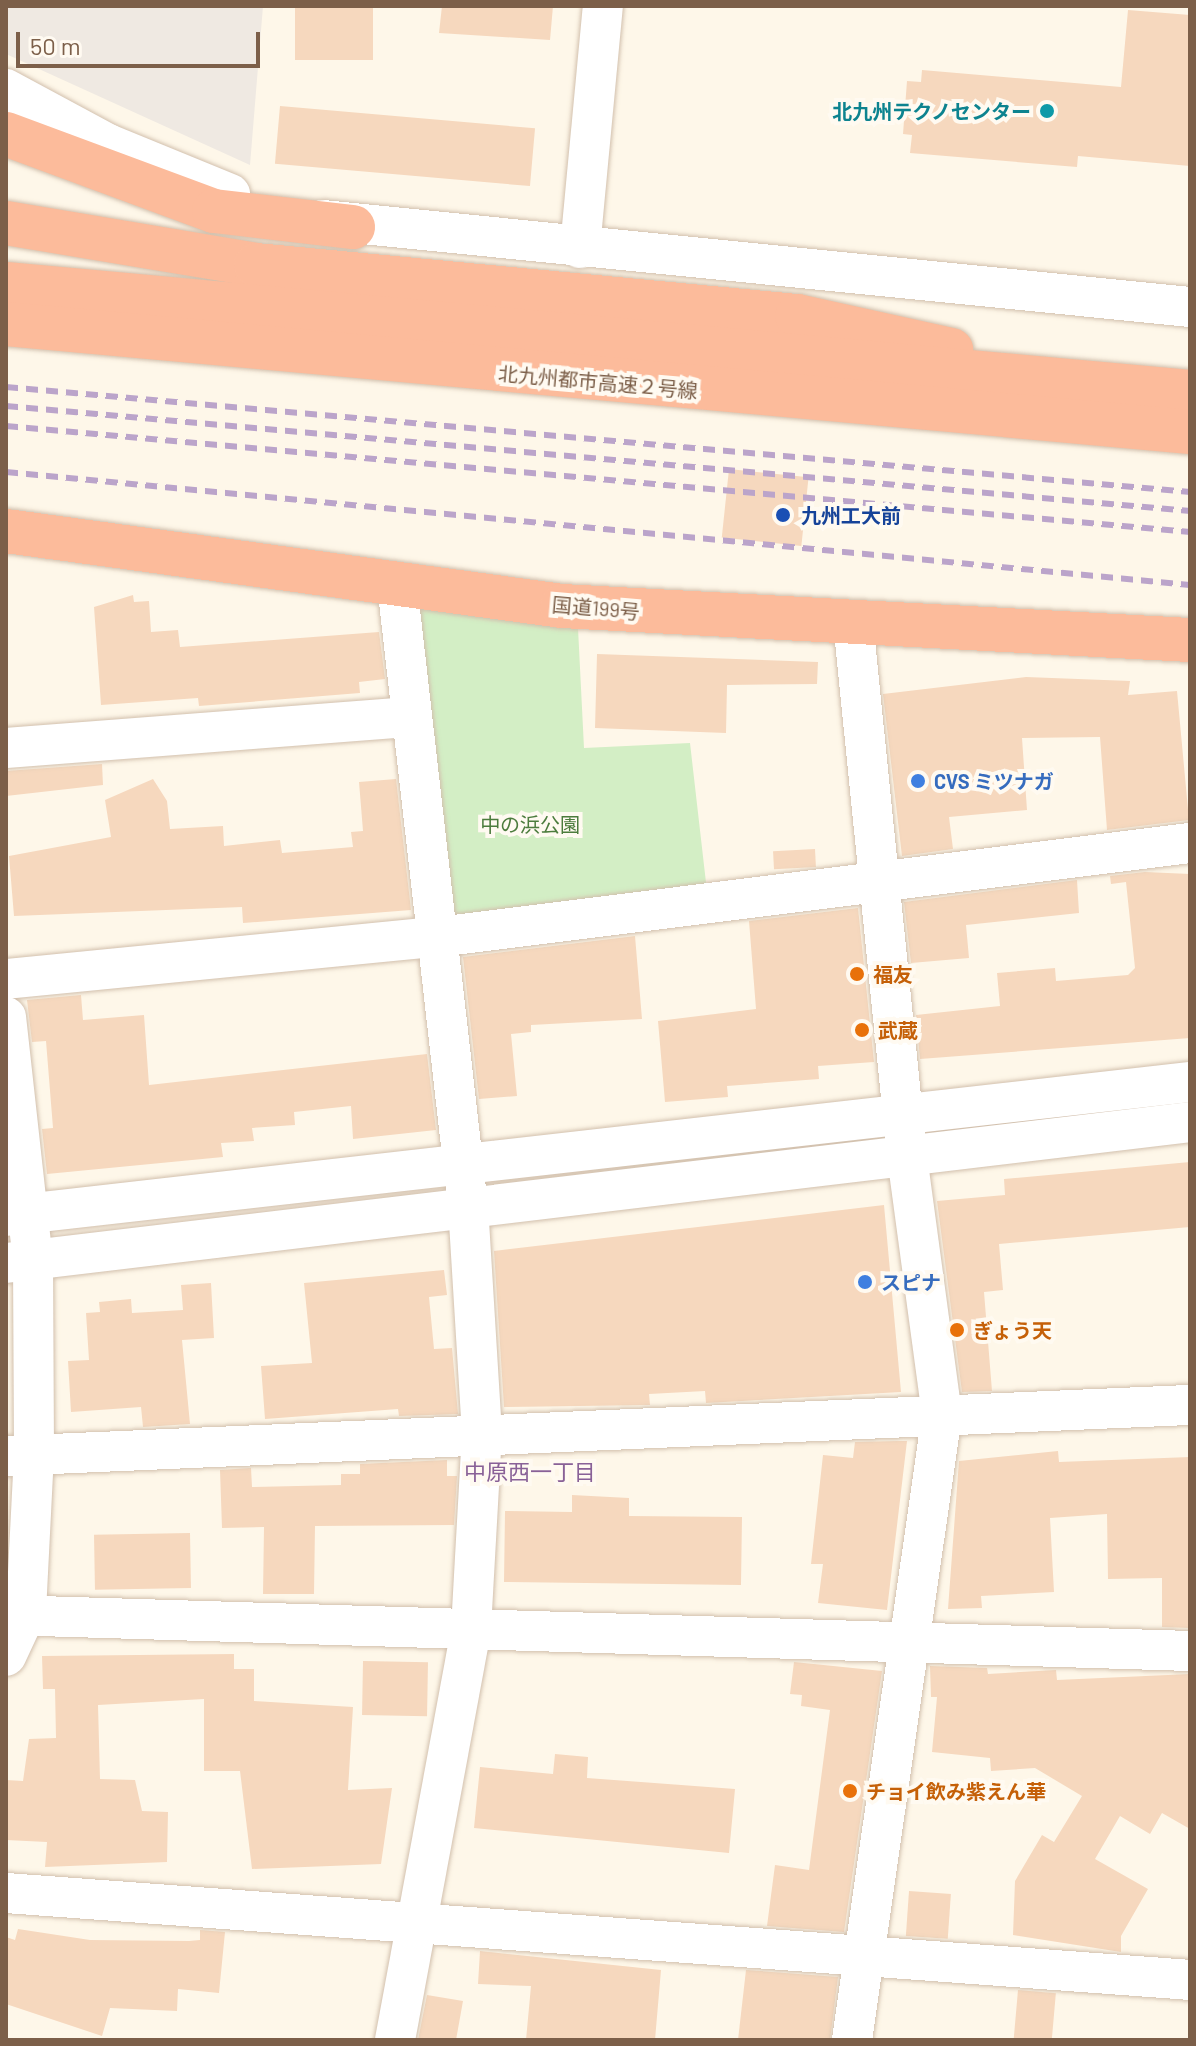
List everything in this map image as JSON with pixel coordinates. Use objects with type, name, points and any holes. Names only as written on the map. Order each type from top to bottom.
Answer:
[{"type":"highway","points":[[6,134],[214,211],[353,227]]},
{"type":"highway","points":[[6,223],[256,265],[797,316],[1137,387]]},
{"type":"highway","points":[[6,284],[1190,392]]},
{"type":"highway","name":"北九州都市高速２号線","points":[[6,324],[1190,432]]},
{"type":"highway","name":"国道199号","points":[[6,531],[397,584],[709,618],[853,622],[1190,640]]},
{"type":"street","points":[[580,248],[603,6]]},
{"type":"street","points":[[6,89],[187,178],[353,227],[1190,307]]},
{"type":"street","points":[[395,2040],[471,1629],[482,1434],[468,1207],[397,584]]},
{"type":"street","points":[[852,2040],[942,1415],[902,1115],[853,622]]},
{"type":"street","points":[[6,748],[410,717]]},
{"type":"street","points":[[6,979],[438,937],[879,878],[1190,843]]},
{"type":"street","points":[[6,1017],[20,1262],[16,1614],[6,1656]]},
{"type":"street","points":[[17,1215],[464,1168],[1190,1082]]},
{"type":"street","points":[[20,1262],[1190,1122]]},
{"type":"street","points":[[20,1455],[1190,1405]]},
{"type":"street","points":[[16,1614],[1190,1651]]},
{"type":"street","points":[[6,1893],[1190,1980]]},
{"type":"shaded area","points":[[6,6],[263,6],[250,165],[6,54]]},
{"type":"green space","name":"中の浜公園","points":[[406,606],[578,628],[584,748],[690,743],[708,900],[447,926]]},
{"type":"building","points":[[295,6],[373,6],[373,60],[295,60]]},
{"type":"building","points":[[442,6],[553,6],[550,40],[439,33]]},
{"type":"building","name":"北九州テクノセンター","points":[[1128,10],[1190,15],[1190,166],[1078,156],[1077,167],[910,153],[912,135],[903,134],[907,81],[921,82],[922,70],[1121,87]]},
{"type":"building","points":[[280,106],[535,128],[530,186],[275,164]]},
{"type":"building","name":"九州工大前","points":[[729,469],[809,477],[801,546],[722,538]]},
{"type":"building","points":[[133,595],[134,602],[149,601],[151,632],[178,630],[180,647],[379,632],[385,679],[359,682],[360,693],[199,706],[198,698],[101,705],[94,607]]},
{"type":"building","points":[[597,654],[818,662],[817,684],[727,685],[726,733],[595,728]]},
{"type":"building","points":[[1026,677],[1130,681],[1128,695],[1177,691],[1189,820],[1107,830],[1100,737],[1022,738],[1027,810],[949,817],[953,849],[902,856],[883,694]]},
{"type":"building","points":[[102,764],[103,785],[6,796],[6,771]]},
{"type":"building","points":[[153,779],[167,801],[170,829],[223,826],[224,846],[280,840],[282,853],[353,847],[351,832],[363,831],[359,782],[396,779],[411,910],[243,923],[242,907],[14,916],[9,856],[111,837],[105,800]]},
{"type":"building","points":[[815,849],[816,867],[774,869],[773,851]]},
{"type":"building","points":[[1145,872],[1190,874],[1190,1038],[920,1059],[916,1015],[1000,1006],[997,973],[1055,968],[1056,981],[1128,975],[1135,968],[1126,882],[1111,884],[1110,876]]},
{"type":"building","points":[[1077,880],[1079,913],[966,925],[969,958],[911,963],[904,902]]},
{"type":"building","points":[[858,908],[874,1062],[818,1066],[819,1079],[727,1086],[728,1097],[665,1102],[658,1021],[756,1009],[749,921]]},
{"type":"building","points":[[635,936],[642,1019],[531,1025],[531,1032],[511,1034],[517,1096],[479,1099],[463,957]]},
{"type":"building","points":[[81,995],[83,1020],[144,1015],[149,1085],[427,1054],[436,1130],[353,1139],[351,1106],[294,1112],[295,1125],[252,1128],[254,1141],[221,1143],[223,1157],[47,1174],[42,1129],[53,1128],[46,1041],[32,1042],[27,1000]]},
{"type":"building","points":[[1190,1162],[1190,1227],[999,1244],[1003,1290],[984,1292],[992,1391],[962,1392],[937,1201],[1005,1195],[1004,1179]]},
{"type":"building","points":[[884,1205],[901,1392],[706,1403],[705,1391],[649,1394],[650,1405],[504,1407],[494,1251]]},
{"type":"building","points":[[444,1270],[447,1295],[429,1297],[434,1349],[452,1348],[458,1414],[399,1416],[398,1409],[265,1419],[261,1366],[312,1363],[304,1283]]},
{"type":"building","points":[[211,1283],[214,1338],[182,1340],[190,1424],[143,1427],[141,1407],[71,1412],[68,1361],[89,1360],[86,1313],[100,1312],[99,1302],[131,1299],[132,1313],[183,1310],[181,1285]]},
{"type":"building","points":[[907,1441],[887,1610],[818,1603],[823,1564],[811,1564],[823,1455],[853,1458],[855,1442]]},
{"type":"building","points":[[1058,1451],[1059,1462],[1190,1457],[1190,1628],[1162,1627],[1162,1578],[1108,1579],[1107,1514],[1050,1518],[1054,1592],[981,1596],[982,1608],[948,1609],[959,1461]]},
{"type":"building","points":[[447,1460],[447,1476],[457,1476],[454,1525],[315,1526],[314,1594],[263,1594],[264,1527],[222,1528],[220,1470],[251,1468],[252,1487],[341,1485],[341,1474],[360,1474],[360,1464]]},
{"type":"building","points":[[572,1495],[629,1498],[629,1516],[742,1517],[741,1585],[504,1582],[505,1511],[572,1512]]},
{"type":"building","points":[[190,1533],[191,1588],[95,1590],[94,1535]]},
{"type":"building","points":[[234,1654],[234,1669],[254,1669],[254,1701],[353,1707],[348,1790],[392,1788],[381,1864],[252,1869],[240,1771],[204,1771],[204,1699],[98,1705],[100,1779],[135,1780],[142,1811],[168,1812],[167,1862],[45,1867],[47,1842],[6,1840],[6,1780],[23,1781],[29,1739],[56,1738],[55,1689],[43,1689],[42,1656]]},
{"type":"building","points":[[363,1661],[428,1662],[427,1716],[362,1715]]},
{"type":"building","points":[[794,1662],[882,1671],[844,1932],[767,1926],[775,1865],[809,1870],[830,1710],[801,1706],[802,1695],[790,1694]]},
{"type":"building","points":[[930,1666],[987,1668],[988,1674],[1056,1670],[1057,1680],[1190,1674],[1190,1829],[1162,1813],[1150,1834],[1120,1816],[1095,1859],[1148,1889],[1121,1936],[1121,1952],[1013,1935],[1015,1881],[1042,1835],[1054,1842],[1082,1796],[1035,1768],[991,1771],[990,1758],[932,1752],[937,1697],[931,1697]]},
{"type":"building","points":[[555,1754],[588,1757],[587,1778],[735,1789],[729,1853],[474,1828],[480,1767],[553,1774]]},
{"type":"building","points":[[909,1891],[951,1894],[948,1939],[906,1936]]},
{"type":"building","points":[[18,1929],[90,1940],[189,1941],[200,1940],[200,1930],[225,1932],[219,1993],[178,1989],[177,2011],[110,2008],[102,2036],[6,2004],[6,1937],[15,1940]]},
{"type":"building","points":[[480,1951],[661,1970],[655,2040],[526,2040],[531,1986],[478,1984]]},
{"type":"building","points":[[746,1970],[838,1977],[830,2040],[738,2040]]},
{"type":"building","points":[[1018,1990],[1056,1993],[1052,2040],[1014,2040]]},
{"type":"building","points":[[427,1995],[463,2001],[456,2040],[418,2040]]},
{"type":"railway","points":[[6,387],[1190,492]]},
{"type":"railway","points":[[6,406],[1190,511]]},
{"type":"railway","points":[[6,426],[1190,532]]},
{"type":"railway","points":[[6,472],[1190,585]]},
{"type":"place","name":"北九州テクノセンター","points":[[1047,111]]},
{"type":"place","name":"九州工大前","points":[[783,515]]},
{"type":"place","name":"CVS ミツナガ","points":[[918,781]]},
{"type":"place","name":"福友","points":[[857,974]]},
{"type":"place","name":"武蔵","points":[[862,1030]]},
{"type":"place","name":"スピナ","points":[[865,1282]]},
{"type":"place","name":"ぎょう天","points":[[957,1330]]},
{"type":"place","name":"チョイ飲み紫えん華","points":[[850,1791]]},
{"type":"district","name":"中原西一丁目","points":[[530,1472]]}]
